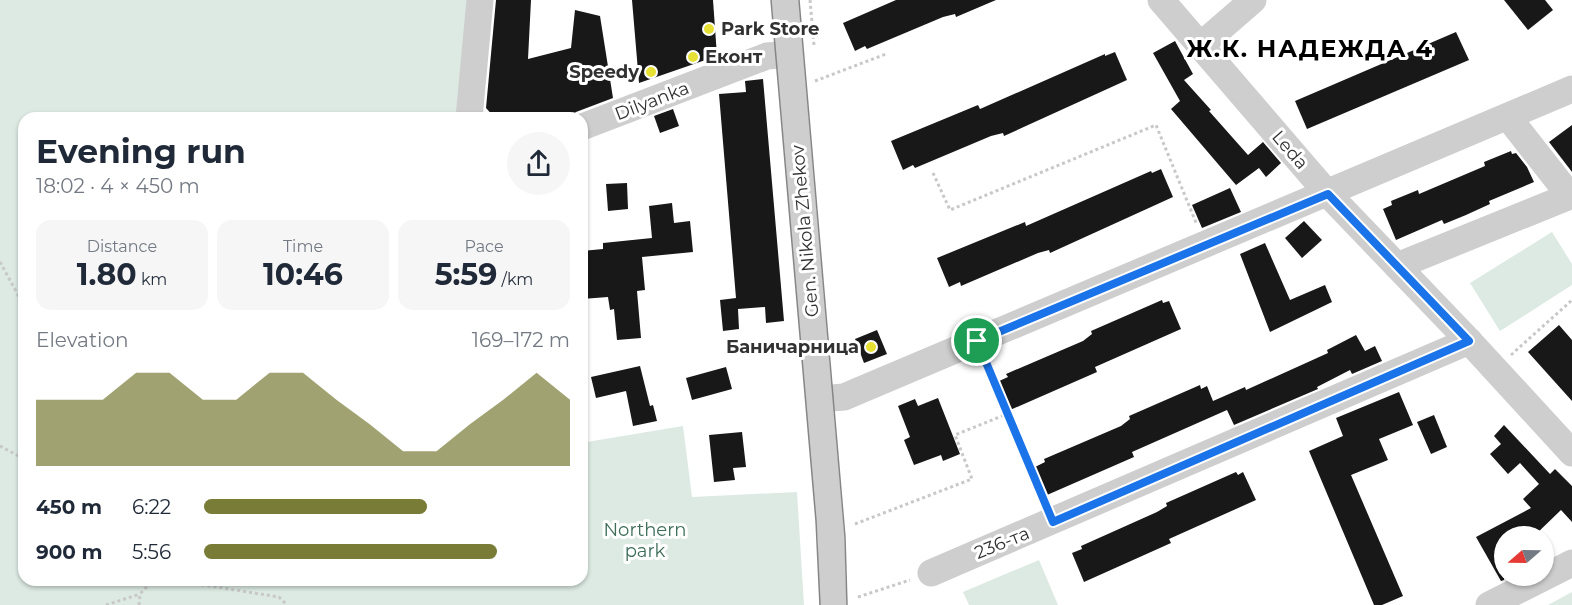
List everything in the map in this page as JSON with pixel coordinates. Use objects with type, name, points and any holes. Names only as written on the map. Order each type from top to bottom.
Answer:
[{"type":"street","points":[[470,112],[480,0]]},
{"type":"street","name":"Gen. Nikola Zhekov","points":[[785,0],[802,49],[819,399],[833,560],[846,601]]},
{"type":"street","name":"Leda","points":[[1161,0],[1328,194],[1469,341],[1572,453]]},
{"type":"street","points":[[1200,46],[1253,0]]},
{"type":"street","name":"Dilyanka","points":[[588,125],[767,56],[802,49]]},
{"type":"street","points":[[819,399],[844,397],[1206,246],[1572,89]]},
{"type":"street","points":[[1397,266],[1570,196],[1508,117]]},
{"type":"street","name":"236-та","points":[[931,573],[1469,341]]},
{"type":"street","points":[[1490,605],[1572,563]]},
{"type":"path","points":[[802,49],[810,0]]},
{"type":"path","points":[[817,81],[886,54]]},
{"type":"path","points":[[933,173],[950,210],[1156,125],[1206,246]]},
{"type":"path","points":[[0,262],[18,295]]},
{"type":"path","points":[[1495,369],[1572,300]]},
{"type":"path","points":[[977,341],[1053,522]]},
{"type":"path","points":[[855,524],[972,479],[956,435],[1007,414]]},
{"type":"path","points":[[0,446],[18,456]]},
{"type":"path","points":[[846,601],[931,573]]},
{"type":"path","points":[[106,605],[140,594],[147,586]]},
{"type":"path","points":[[208,586],[279,597],[287,605]]},
{"type":"path","points":[[139,605],[140,594]]},
{"type":"green space","name":"Northern park","points":[[0,0],[468,0],[459,112],[18,112],[18,586],[588,586],[588,442],[683,426],[692,497],[797,492],[804,605],[0,605]]},
{"type":"green space","points":[[1552,232],[1572,264],[1572,285],[1500,331],[1470,283]]},
{"type":"green space","points":[[1039,560],[1058,605],[969,605],[963,592]]},
{"type":"green space","points":[[1572,592],[1572,605],[1548,605]]},
{"type":"building","points":[[496,0],[531,0],[528,59],[571,48],[575,10],[600,16],[613,98],[576,112],[490,112],[486,108]]},
{"type":"building","points":[[632,0],[713,0],[717,56],[639,83]]},
{"type":"building","points":[[896,0],[996,0],[956,17],[955,14],[943,17],[867,49],[865,46],[855,51],[843,23]]},
{"type":"building","points":[[1504,0],[1545,0],[1553,10],[1528,30]]},
{"type":"building","points":[[1456,32],[1469,60],[1307,129],[1295,101]]},
{"type":"building","points":[[1175,41],[1193,74],[1184,80],[1211,110],[1209,111],[1248,155],[1263,142],[1281,163],[1266,177],[1259,168],[1236,185],[1171,109],[1180,101],[1153,53]]},
{"type":"building","points":[[1115,52],[1127,80],[1004,136],[1003,133],[991,136],[915,168],[913,165],[903,170],[891,141],[978,105],[980,109],[1105,54],[1105,56]]},
{"type":"building","points":[[763,79],[784,321],[766,323],[765,307],[738,309],[739,329],[723,331],[720,300],[736,298],[719,94],[746,92],[745,81]]},
{"type":"building","points":[[673,109],[679,126],[660,133],[654,116]]},
{"type":"building","points":[[1572,125],[1572,172],[1549,142]]},
{"type":"building","points":[[1511,151],[1512,154],[1516,153],[1527,167],[1534,182],[1489,201],[1490,204],[1466,215],[1444,224],[1442,220],[1396,240],[1383,209],[1392,205],[1391,201],[1418,190],[1419,194],[1485,166],[1484,162]]},
{"type":"building","points":[[1161,169],[1173,197],[1050,253],[1049,250],[1038,253],[961,286],[960,282],[949,287],[937,258],[1025,222],[1026,226],[1151,171],[1152,173]]},
{"type":"building","points":[[627,183],[628,209],[608,211],[606,184]]},
{"type":"building","points":[[1230,188],[1241,212],[1202,228],[1192,205]]},
{"type":"building","points":[[672,203],[674,223],[690,221],[693,252],[642,257],[645,290],[637,291],[641,338],[617,340],[614,309],[610,310],[608,297],[588,299],[588,250],[603,249],[603,243],[652,238],[649,206]]},
{"type":"building","points":[[1304,221],[1322,240],[1302,258],[1285,238]]},
{"type":"building","points":[[1265,243],[1290,300],[1325,285],[1332,302],[1270,332],[1240,254]]},
{"type":"building","points":[[1162,300],[1163,303],[1169,301],[1181,329],[1095,367],[1097,372],[1010,410],[997,382],[1008,377],[1006,374],[1083,341],[1092,334],[1091,331]]},
{"type":"building","points":[[1559,325],[1572,340],[1572,401],[1528,352]]},
{"type":"building","points":[[877,330],[887,354],[864,363],[855,339]]},
{"type":"building","points":[[1356,335],[1365,351],[1375,346],[1382,361],[1352,374],[1350,370],[1317,387],[1318,389],[1234,425],[1227,410],[1132,452],[1134,457],[1047,495],[1035,467],[1045,462],[1044,459],[1121,426],[1130,419],[1129,416],[1200,385],[1201,389],[1207,386],[1213,401],[1245,387],[1246,390],[1328,353],[1327,350]]},
{"type":"building","points":[[640,366],[650,406],[653,405],[657,421],[633,426],[626,391],[596,398],[591,377]]},
{"type":"building","points":[[726,367],[732,389],[692,400],[686,378]]},
{"type":"building","points":[[1399,392],[1413,425],[1379,439],[1388,460],[1351,475],[1403,596],[1382,605],[1374,605],[1309,451],[1343,436],[1336,418]]},
{"type":"building","points":[[938,398],[960,454],[943,461],[941,455],[914,465],[904,440],[910,437],[898,406],[915,399],[918,406]]},
{"type":"building","points":[[1434,415],[1447,447],[1431,454],[1417,422]]},
{"type":"building","points":[[1504,425],[1550,474],[1555,469],[1572,486],[1572,522],[1561,510],[1544,526],[1497,526],[1531,508],[1523,499],[1539,484],[1520,463],[1508,474],[1490,454],[1501,444],[1494,436]]},
{"type":"building","points":[[742,432],[746,467],[733,468],[735,480],[714,482],[709,435]]},
{"type":"building","points":[[1236,472],[1238,475],[1243,472],[1256,500],[1169,539],[1171,543],[1084,582],[1072,553],[1082,549],[1081,546],[1157,512],[1167,506],[1166,503]]},
{"type":"building","points":[[1494,528],[1494,569],[1476,537]]},
{"type":"tram line","points":[[771,0],[816,521],[820,605]]},
{"type":"tram line","points":[[799,0],[845,537],[847,605]]},
{"type":"place","name":"Park Store","points":[[709,29]]},
{"type":"place","name":"Еконт","points":[[693,57]]},
{"type":"place","name":"Speedy","points":[[651,72]]},
{"type":"place","name":"Баничарница","points":[[871,347]]},
{"type":"district","name":"Ж.К. НАДЕЖДА 4","points":[[1310,49]]},
{"type":"route","points":[[1328,194],[1469,341],[1053,522],[977,341],[1328,194]]}]
